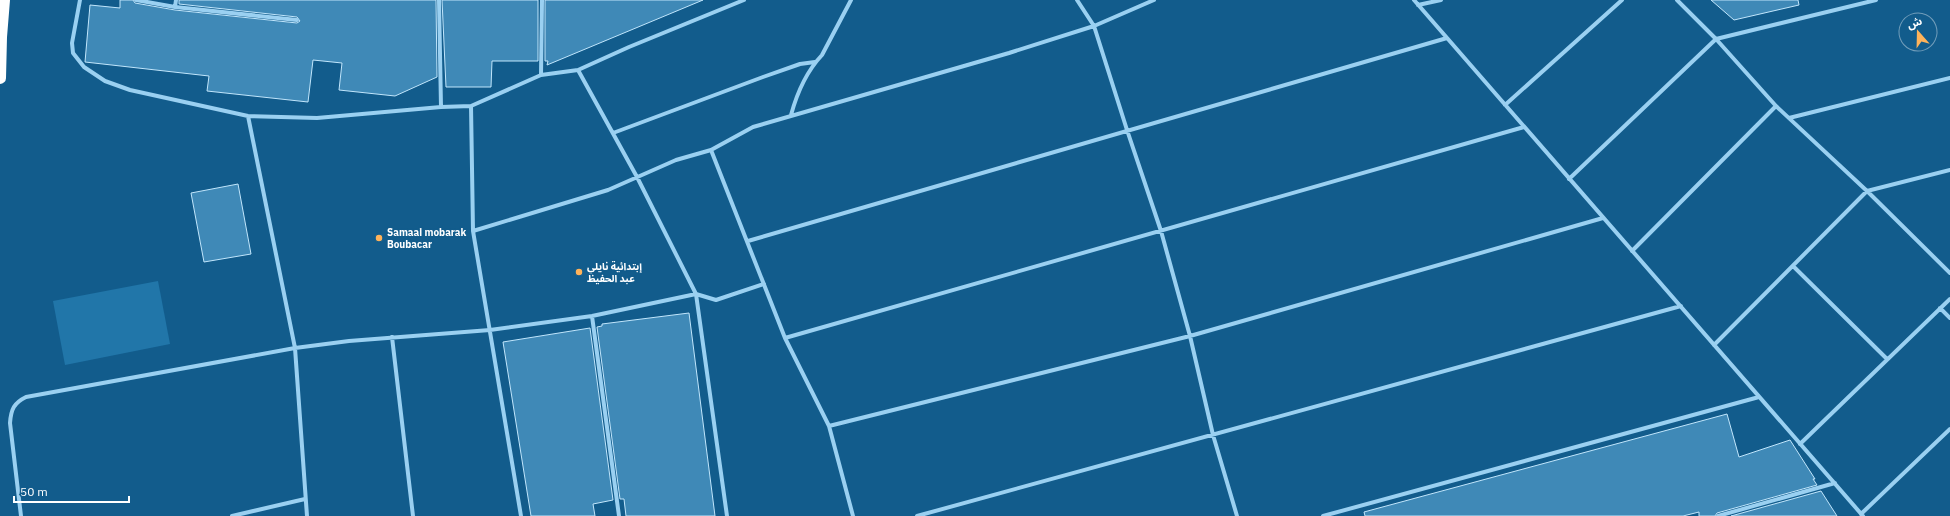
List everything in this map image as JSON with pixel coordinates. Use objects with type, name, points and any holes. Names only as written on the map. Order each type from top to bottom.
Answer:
[{"type":"highway","points":[[0,78],[4,0]]},
{"type":"street","points":[[80,0],[72,43],[74,54],[84,67],[105,81],[130,90],[248,116],[317,118],[441,106],[471,106],[541,76],[578,70],[636,44],[744,0]]},
{"type":"street","points":[[136,0],[175,7],[297,20]]},
{"type":"street","points":[[175,7],[176,0]]},
{"type":"street","points":[[439,0],[441,106]]},
{"type":"street","points":[[541,76],[542,0]]},
{"type":"street","points":[[791,115],[798,91],[815,62],[822,55],[851,0]]},
{"type":"street","points":[[1077,0],[1094,26],[1161,231],[1190,336],[1213,435],[1237,516]]},
{"type":"street","points":[[473,231],[608,190],[676,160],[711,150],[753,127],[1009,53],[1094,26],[1154,0]]},
{"type":"street","points":[[1414,0],[1862,515],[1950,429]]},
{"type":"street","points":[[1418,5],[1441,0]]},
{"type":"street","points":[[1505,105],[1622,0]]},
{"type":"street","points":[[1677,0],[1716,39],[1776,106],[1867,190],[1939,264],[1950,273]]},
{"type":"street","points":[[1569,179],[1716,39],[1876,0]]},
{"type":"street","points":[[748,241],[1446,38]]},
{"type":"street","points":[[613,133],[775,72],[800,64],[815,62]]},
{"type":"street","points":[[578,70],[637,177],[696,294],[727,516]]},
{"type":"street","points":[[1789,118],[1950,78]]},
{"type":"street","points":[[471,106],[473,231],[521,516]]},
{"type":"street","points":[[1632,251],[1776,106]]},
{"type":"street","points":[[248,116],[295,348],[307,516]]},
{"type":"street","points":[[785,338],[1524,127]]},
{"type":"street","points":[[711,150],[785,338],[829,426],[853,516]]},
{"type":"street","points":[[1714,345],[1867,190],[1950,170]]},
{"type":"street","points":[[829,426],[1190,336],[1603,218]]},
{"type":"street","points":[[1793,266],[1887,359]]},
{"type":"street","points":[[20,516],[10,423],[11,410],[16,402],[26,397],[295,348],[490,330],[592,316],[696,294],[716,300],[764,284]]},
{"type":"street","points":[[1800,444],[1950,299]]},
{"type":"street","points":[[917,516],[1681,306]]},
{"type":"street","points":[[1940,308],[1950,318]]},
{"type":"street","points":[[592,316],[619,516]]},
{"type":"street","points":[[392,338],[413,516]]},
{"type":"street","points":[[1323,516],[1759,397]]},
{"type":"street","points":[[1718,516],[1834,483]]},
{"type":"street","points":[[232,516],[305,499]]},
{"type":"shaded area","points":[[158,281],[170,344],[65,365],[53,301]]},
{"type":"building","points":[[120,0],[133,0],[135,3],[175,10],[297,23],[300,21],[297,17],[179,4],[179,0],[436,0],[437,77],[395,96],[339,90],[342,63],[313,60],[308,102],[207,91],[209,76],[85,62],[90,5],[120,8]]},
{"type":"building","points":[[442,0],[538,0],[538,61],[492,61],[491,87],[446,87]]},
{"type":"building","points":[[545,0],[703,0],[547,65],[548,61],[545,61]]},
{"type":"building","points":[[1711,0],[1798,0],[1799,5],[1734,20]]},
{"type":"building","points":[[238,184],[251,254],[204,262],[191,193]]},
{"type":"building","points":[[689,313],[715,516],[626,516],[624,499],[620,499],[597,327],[602,326],[602,324]]},
{"type":"building","points":[[590,328],[613,500],[593,504],[595,516],[531,516],[503,342]]},
{"type":"building","points":[[1727,414],[1739,457],[1790,440],[1815,479],[1813,479],[1817,485],[1717,513],[1715,516],[1699,516],[1699,512],[1683,516],[1365,516],[1364,512]]},
{"type":"building","points":[[1821,491],[1837,516],[1731,516]]},
{"type":"place","name":"Samaai mobarak Boubacar","points":[[379,238]]},
{"type":"place","name":"إبتدائية نايلي عبد الحفيظ","points":[[579,272]]}]
